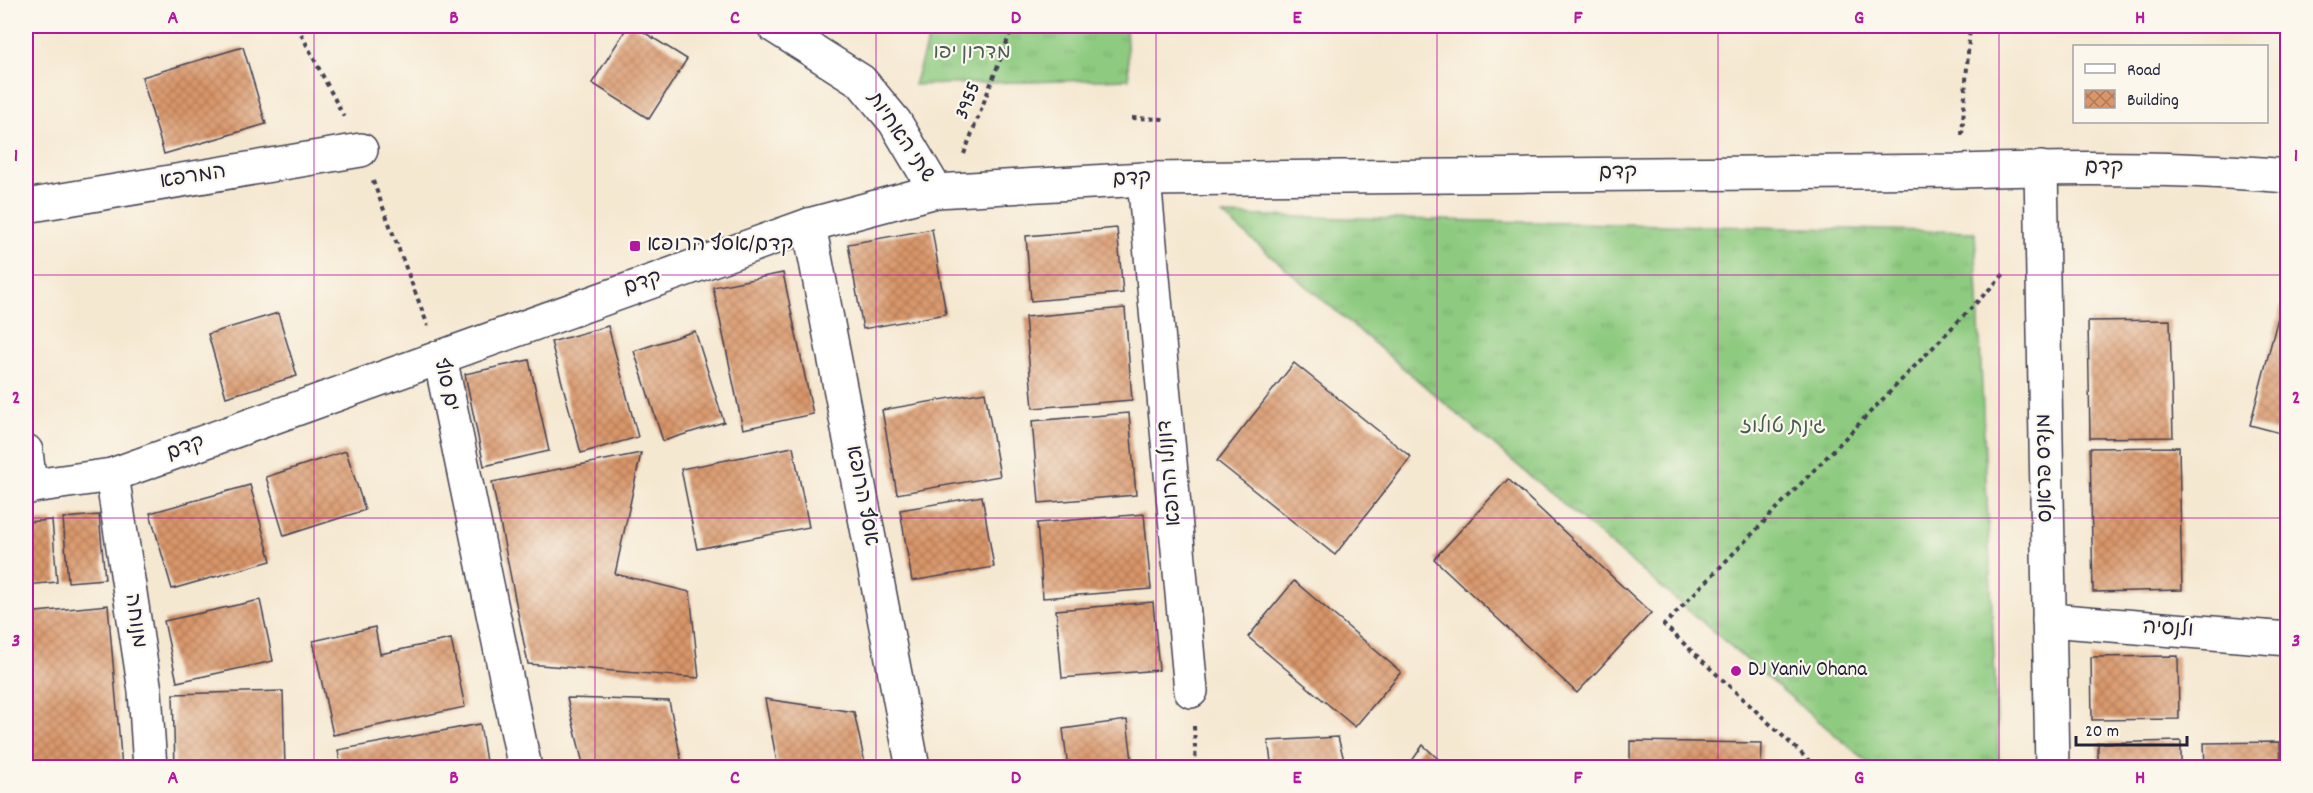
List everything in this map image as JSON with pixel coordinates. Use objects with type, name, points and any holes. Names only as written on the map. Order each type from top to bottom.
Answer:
[{"type":"street","name":"שתי האחיות","points":[[774,26],[861,81],[945,189]]},
{"type":"street","name":"המרפא","points":[[26,206],[362,150]]},
{"type":"street","name":"קדם","points":[[28,487],[112,475],[809,225],[945,189],[1144,179],[1871,158],[1961,171],[2041,168],[2208,170],[2288,176]]},
{"type":"street","name":"מנדס פראנס","points":[[2041,168],[2052,768]]},
{"type":"street","name":"דונולו הרופא","points":[[1144,179],[1191,691]]},
{"type":"street","name":"אסף הרופא","points":[[809,225],[913,768]]},
{"type":"street","name":"ים סוף","points":[[440,357],[525,768]]},
{"type":"street","points":[[26,451],[28,487]]},
{"type":"street","name":"מנוחה","points":[[112,475],[145,691],[150,768]]},
{"type":"street","name":"ולנסיה","points":[[2049,621],[2288,639]]},
{"type":"path","name":"ים סוף","points":[[297,26],[362,150],[440,357]]},
{"type":"path","name":"3955","points":[[945,189],[964,154],[1013,26]]},
{"type":"path","points":[[1961,171],[1970,26]]},
{"type":"path","points":[[1132,118],[1164,118]]},
{"type":"path","points":[[1817,768],[1664,625],[2042,235]]},
{"type":"path","points":[[1191,691],[1196,768]]},
{"type":"green space","name":"מדרון יפו","points":[[932,26],[1126,26],[1129,79],[914,85]]},
{"type":"green space","name":"גינת טולוז","points":[[1223,215],[1975,232],[1999,767],[1873,767]]},
{"type":"building","points":[[628,26],[634,26],[687,59],[649,119],[592,83]]},
{"type":"building","points":[[243,47],[266,124],[164,154],[142,77]]},
{"type":"building","points":[[1117,228],[1123,293],[1031,301],[1026,236]]},
{"type":"building","points":[[932,229],[946,314],[863,329],[848,244]]},
{"type":"building","points":[[783,273],[813,414],[743,429],[713,287]]},
{"type":"building","points":[[2281,306],[2288,308],[2288,435],[2250,425]]},
{"type":"building","points":[[1125,308],[1132,400],[1033,408],[1025,317]]},
{"type":"building","points":[[278,313],[297,376],[226,397],[208,334]]},
{"type":"building","points":[[2170,320],[2173,437],[2090,438],[2088,321]]},
{"type":"building","points":[[608,326],[638,437],[581,453],[551,342]]},
{"type":"building","points":[[695,331],[724,422],[663,441],[634,351]]},
{"type":"building","points":[[529,360],[549,451],[484,466],[465,374]]},
{"type":"building","points":[[1294,363],[1411,457],[1335,555],[1217,461]]},
{"type":"building","points":[[985,392],[1000,476],[897,494],[882,410]]},
{"type":"building","points":[[1129,413],[1136,495],[1039,503],[1032,421]]},
{"type":"building","points":[[793,447],[809,527],[697,549],[681,469]]},
{"type":"building","points":[[2179,447],[2182,590],[2093,592],[2090,448]]},
{"type":"building","points":[[346,451],[365,510],[284,536],[266,477]]},
{"type":"building","points":[[641,453],[615,574],[690,592],[699,678],[528,664],[492,482]]},
{"type":"building","points":[[1508,479],[1651,613],[1577,693],[1434,559]]},
{"type":"building","points":[[250,485],[271,561],[172,589],[150,513]]},
{"type":"building","points":[[982,496],[994,567],[912,581],[900,510]]},
{"type":"building","points":[[1144,514],[1151,589],[1043,598],[1037,523]]},
{"type":"building","points":[[99,515],[105,579],[68,582],[63,518]]},
{"type":"building","points":[[52,520],[57,582],[26,585],[26,522]]},
{"type":"building","points":[[1294,581],[1401,672],[1355,727],[1248,637]]},
{"type":"building","points":[[260,600],[273,661],[177,682],[164,621]]},
{"type":"building","points":[[1153,602],[1159,670],[1062,678],[1056,610]]},
{"type":"building","points":[[108,605],[122,768],[26,768],[26,613]]},
{"type":"building","points":[[375,627],[380,654],[451,639],[465,707],[333,735],[313,641]]},
{"type":"building","points":[[2178,656],[2179,719],[2092,720],[2091,657]]},
{"type":"building","points":[[283,691],[285,768],[175,768],[173,694]]},
{"type":"building","points":[[567,698],[669,701],[683,768],[584,768]]},
{"type":"building","points":[[765,699],[854,712],[866,768],[778,768]]},
{"type":"building","points":[[1127,720],[1133,768],[1068,768],[1063,729]]},
{"type":"building","points":[[480,724],[487,768],[341,768],[338,750]]},
{"type":"building","points":[[1338,737],[1346,768],[1272,768],[1268,741]]},
{"type":"building","points":[[1630,741],[1762,743],[1761,768],[1630,768]]},
{"type":"building","points":[[2181,741],[2181,768],[2098,768],[2098,743]]},
{"type":"building","points":[[2280,742],[2281,768],[2205,768],[2204,743]]},
{"type":"building","points":[[1423,745],[1448,768],[1407,768]]},
{"type":"place","name":"קדם/אסף הרופא","points":[[635,246]]},
{"type":"place","name":"DJ Yaniv Ohana","points":[[1736,671]]}]
